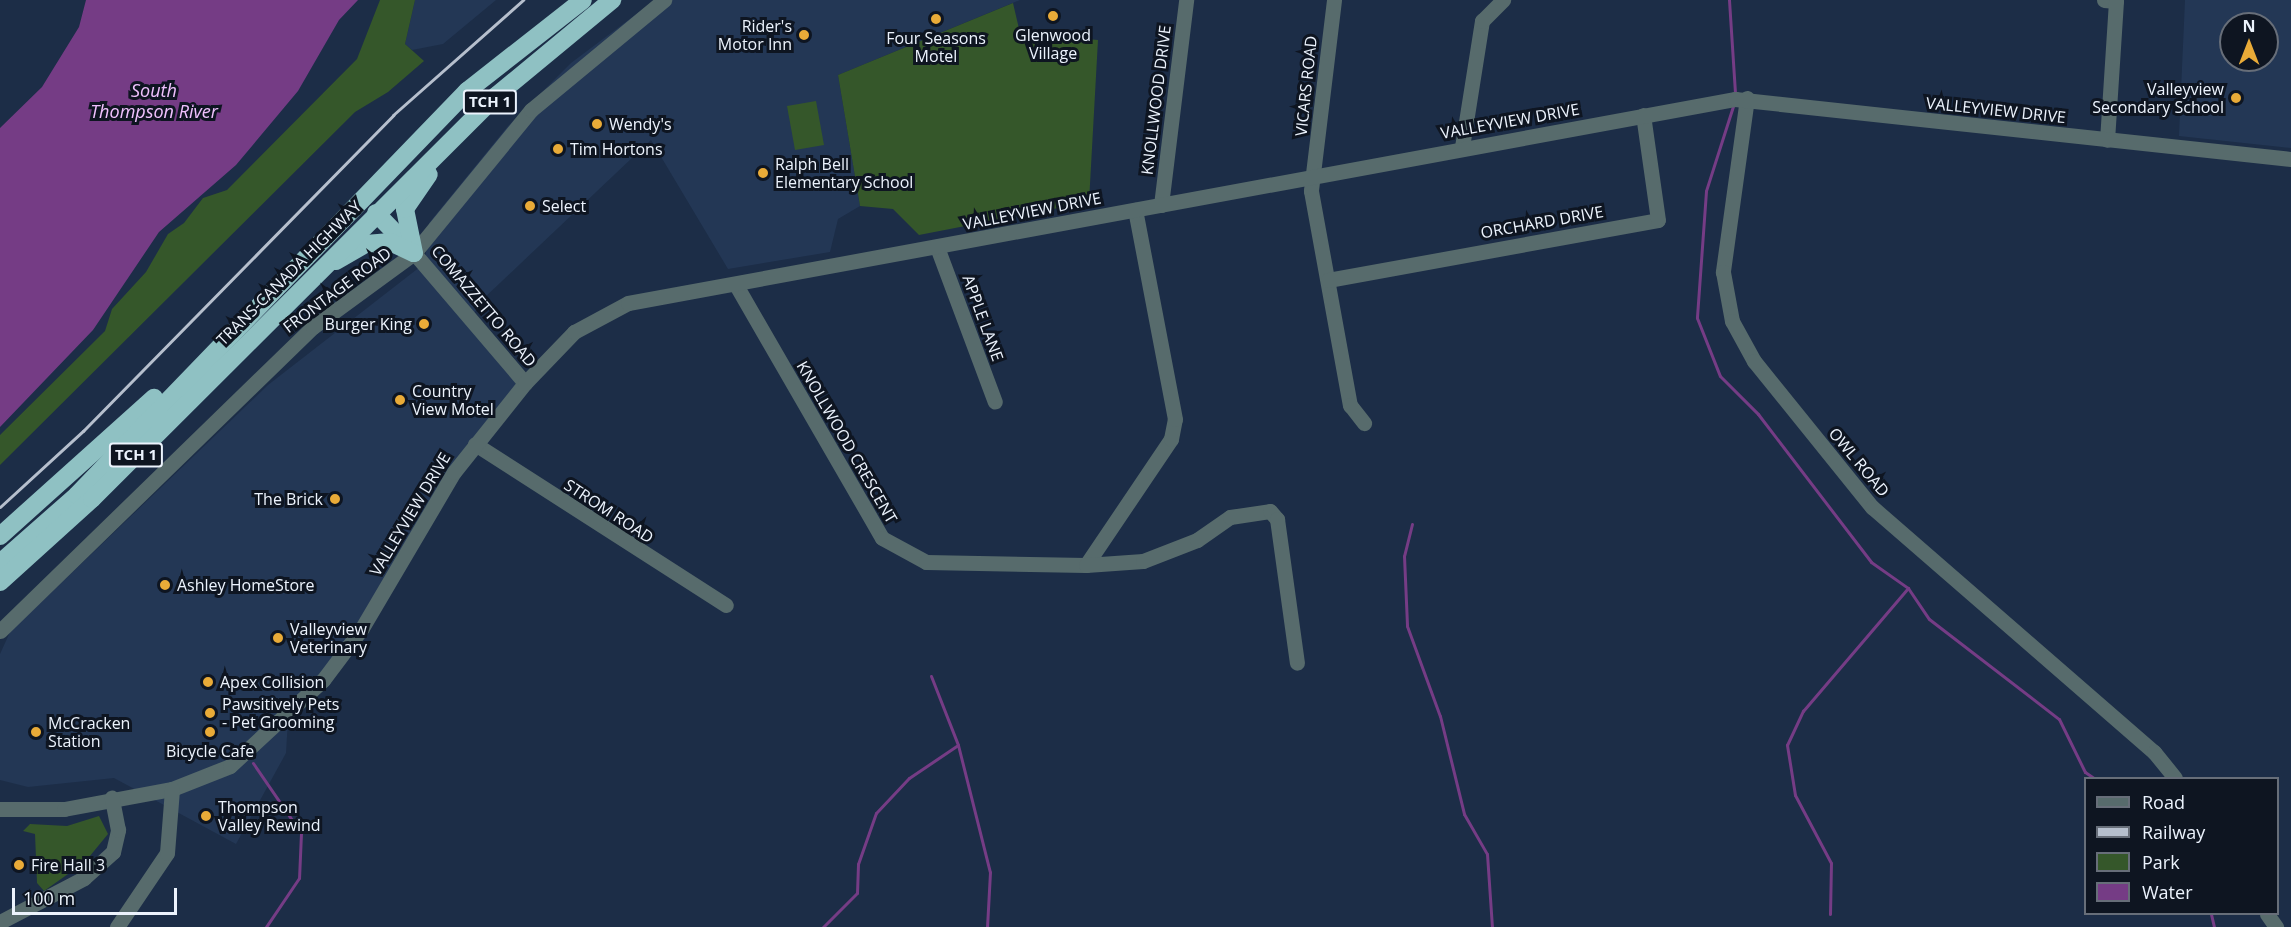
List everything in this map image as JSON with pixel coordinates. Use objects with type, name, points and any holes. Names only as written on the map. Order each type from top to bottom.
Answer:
[{"type":"highway","name":"TRANS-CANADA HIGHWAY","points":[[0,563],[76,495],[255,306],[467,91],[583,0]]},
{"type":"highway","name":"TRANS-CANADA HIGHWAY","points":[[0,582],[92,499],[289,296],[496,96],[612,0]]},
{"type":"highway","points":[[414,253],[405,209],[496,96]]},
{"type":"highway","points":[[387,171],[376,213],[414,253]]},
{"type":"highway","points":[[289,296],[366,244],[390,242],[414,253]]},
{"type":"highway","points":[[0,536],[255,306]]},
{"type":"street","name":"FRONTAGE ROAD","points":[[0,631],[305,334],[414,253],[531,110],[664,0]]},
{"type":"street","name":"KNOLLWOOD DRIVE","points":[[1161,205],[1186,0]]},
{"type":"street","name":"VICARS ROAD","points":[[1314,176],[1334,0]]},
{"type":"street","points":[[1462,147],[1482,21],[1503,0]]},
{"type":"street","points":[[2104,0],[2116,2],[2107,140]]},
{"type":"street","name":"VALLEYVIEW DRIVE","points":[[0,808],[63,809],[112,798],[172,789],[230,766],[323,680],[362,628],[475,444],[525,383],[595,316],[628,303],[736,285],[1462,147],[1747,98],[2291,159]]},
{"type":"street","name":"OWL ROAD","points":[[1747,98],[1723,272],[1732,321],[1754,361],[1872,507],[2146,744],[2174,777]]},
{"type":"street","name":"ORCHARD DRIVE","points":[[1329,280],[1658,220],[1642,115]]},
{"type":"street","points":[[1314,176],[1311,191],[1350,405],[1364,423]]},
{"type":"street","points":[[1086,565],[1159,458],[1174,418],[1135,210]]},
{"type":"street","name":"APPLE LANE","points":[[937,247],[994,402]]},
{"type":"street","name":"COMAZZETTO ROAD","points":[[414,253],[525,383]]},
{"type":"street","name":"KNOLLWOOD CRESCENT","points":[[736,285],[882,538],[926,562],[1086,565],[1143,561],[1197,540],[1230,517],[1270,511],[1277,519],[1297,663]]},
{"type":"street","name":"STROM ROAD","points":[[475,444],[726,605]]},
{"type":"street","points":[[117,927],[167,853],[172,789]]},
{"type":"street","points":[[0,922],[84,878],[113,852],[118,830],[112,798]]},
{"type":"shaded area","points":[[415,0],[496,0],[443,44],[412,50],[405,44]]},
{"type":"shaded area","points":[[655,0],[1020,0],[838,75],[860,206],[838,219],[830,252],[728,269],[651,140],[482,300],[470,320],[525,383],[475,444],[395,574],[288,719],[286,753],[236,844],[114,778],[28,787],[0,780],[0,654],[10,632],[268,385],[425,263],[429,223],[508,126],[571,63]]},
{"type":"shaded area","name":"Valleyview Secondary School","points":[[2185,0],[2291,0],[2291,148],[2179,136]]},
{"type":"green space","points":[[380,0],[415,0],[405,44],[424,61],[388,92],[355,112],[0,465],[0,435],[105,331],[112,309],[146,272],[168,234],[184,223],[203,198],[227,190],[357,59]]},
{"type":"green space","points":[[1013,3],[1020,33],[1098,40],[1089,202],[919,235],[893,209],[860,206],[838,75]]},
{"type":"green space","points":[[816,101],[824,145],[795,150],[787,106]]},
{"type":"green space","points":[[99,816],[108,834],[85,862],[44,891],[37,883],[35,834],[23,831],[30,824],[67,826]]},
{"type":"water","name":"South Thompson River","points":[[86,0],[358,0],[339,20],[298,91],[236,165],[159,232],[93,330],[0,427],[0,128],[42,87],[79,27]]},
{"type":"waterway","points":[[1729,0],[1735,94]]},
{"type":"waterway","points":[[1734,103],[1706,191],[1697,318],[1720,376],[1758,414],[1871,562],[1908,588],[1929,619],[2059,719],[2085,772],[2092,777]]},
{"type":"waterway","points":[[1412,524],[1404,556],[1407,626],[1440,716],[1464,814],[1487,854],[1492,927]]},
{"type":"waterway","points":[[1830,914],[1831,863],[1795,795],[1787,745],[1803,711],[1908,588]]},
{"type":"waterway","points":[[931,676],[958,745],[990,872],[987,927]]},
{"type":"waterway","points":[[823,927],[857,893],[858,864],[876,813],[909,778],[958,745]]},
{"type":"waterway","points":[[253,763],[301,833],[299,878],[266,927]]},
{"type":"waterway","points":[[2211,915],[2214,927]]},
{"type":"railway","points":[[0,507],[83,431],[393,115],[523,0]]},
{"type":"place","name":"Glenwood Village","points":[[1053,16]]},
{"type":"place","name":"Four Seasons Motel","points":[[936,19]]},
{"type":"place","name":"Rider's Motor Inn","points":[[804,35]]},
{"type":"place","name":"Valleyview Secondary School","points":[[2236,98]]},
{"type":"place","name":"Wendy's","points":[[597,124]]},
{"type":"place","name":"Tim Hortons","points":[[558,149]]},
{"type":"place","name":"Ralph Bell Elementary School","points":[[763,173]]},
{"type":"place","name":"Select","points":[[530,206]]},
{"type":"place","name":"Burger King","points":[[424,324]]},
{"type":"place","name":"Country View Motel","points":[[400,400]]},
{"type":"place","name":"The Brick","points":[[335,499]]},
{"type":"place","name":"Ashley HomeStore","points":[[165,585]]},
{"type":"place","name":"Valleyview Veterinary","points":[[278,638]]},
{"type":"place","name":"Apex Collision","points":[[208,682]]},
{"type":"place","name":"Pawsitively Pets - Pet Grooming","points":[[210,713]]},
{"type":"place","name":"McCracken Station","points":[[36,732]]},
{"type":"place","name":"Bicycle Cafe","points":[[210,732]]},
{"type":"place","name":"Thompson Valley Rewind","points":[[206,816]]},
{"type":"place","name":"Fire Hall 3","points":[[19,865]]}]
